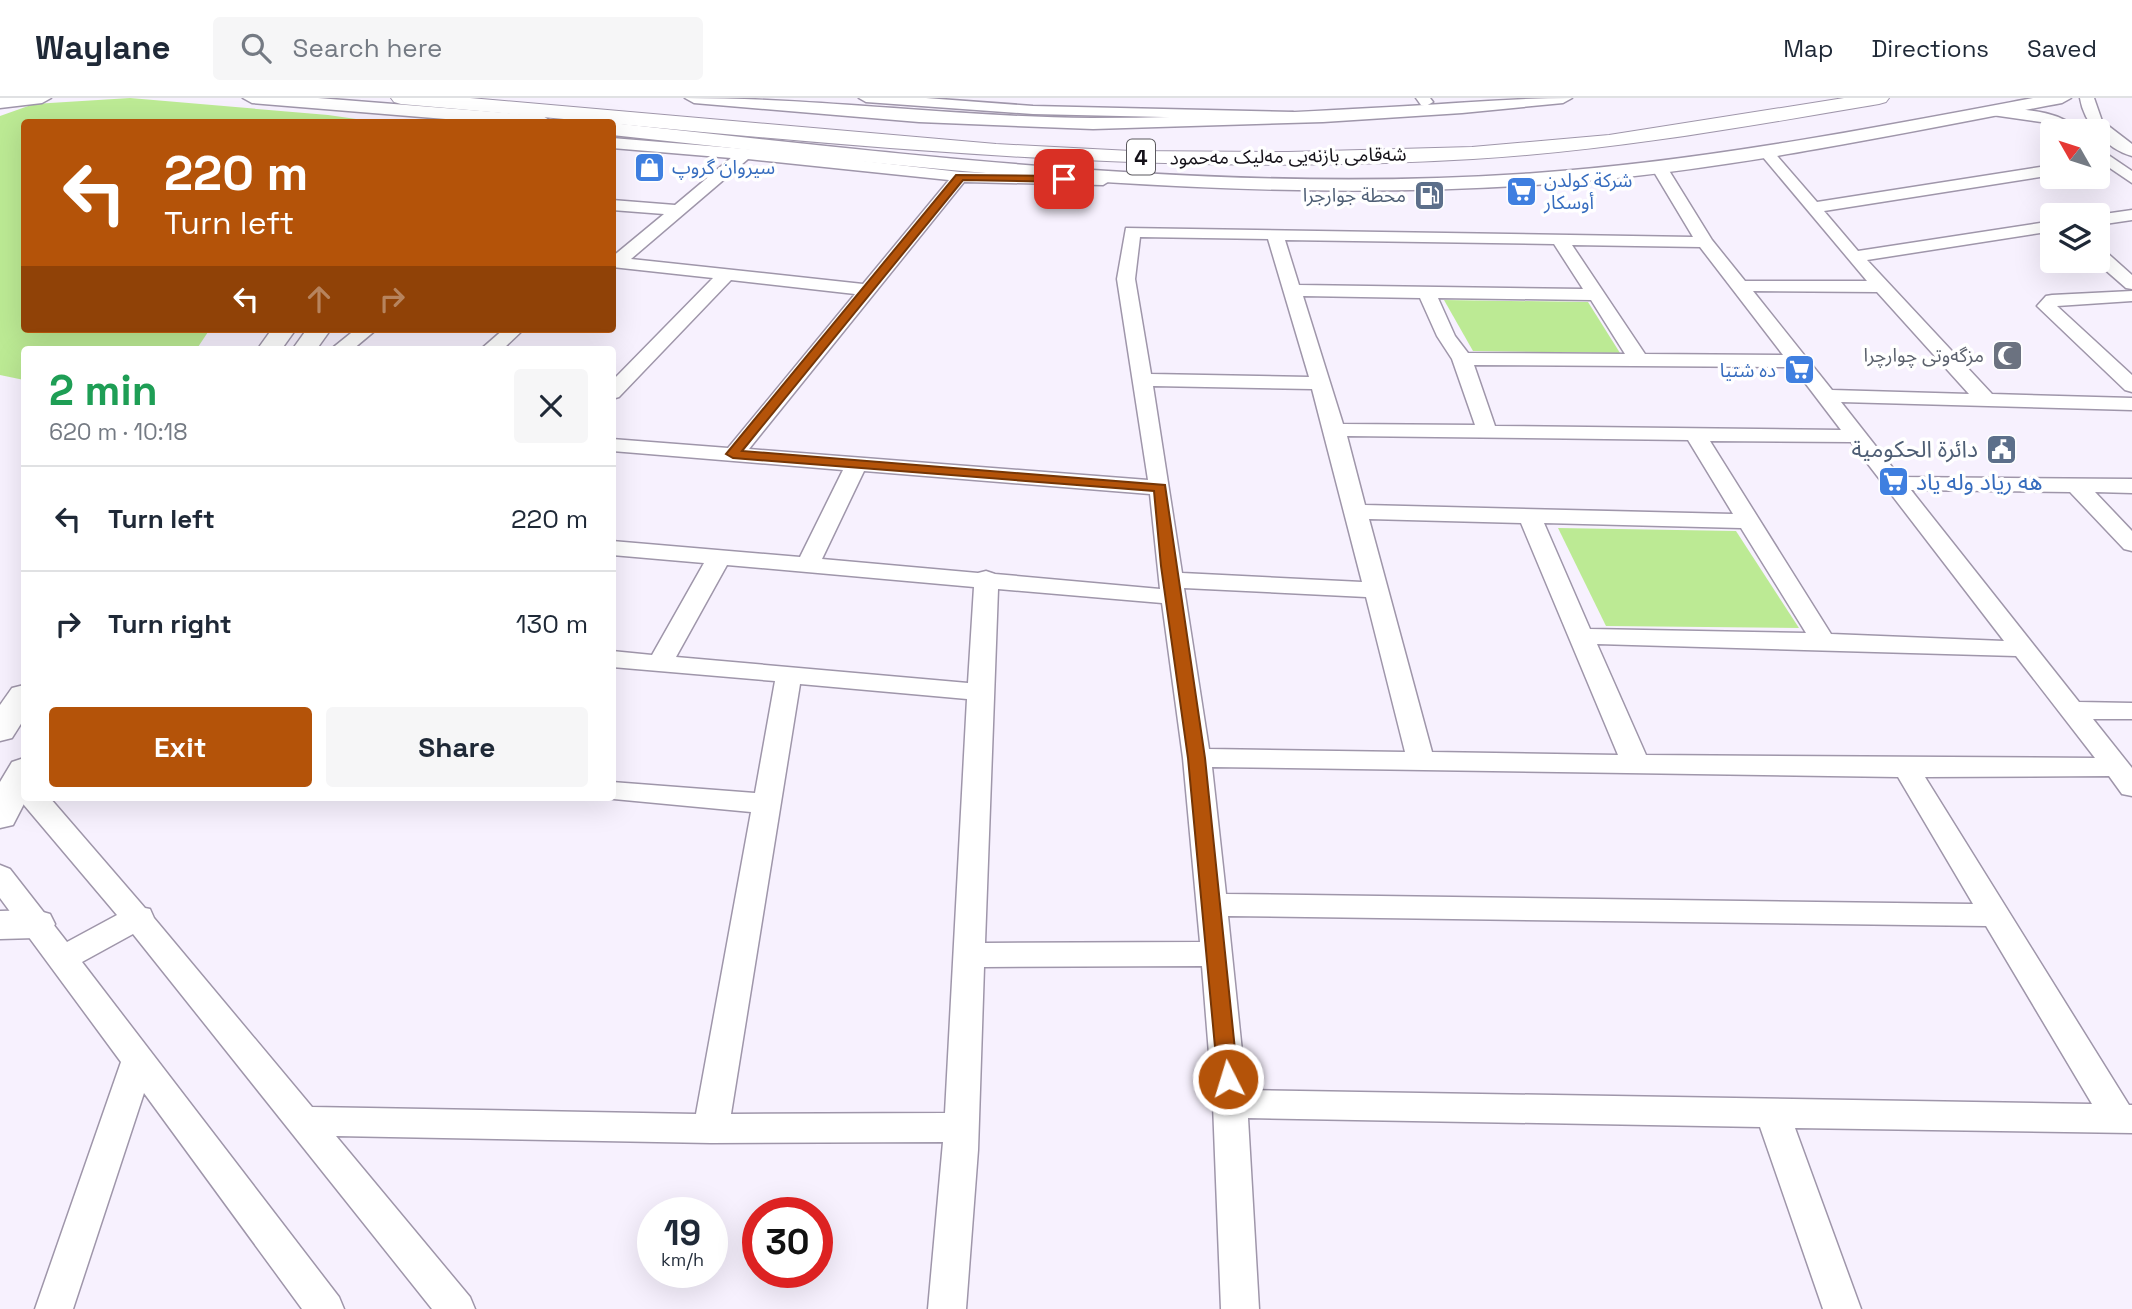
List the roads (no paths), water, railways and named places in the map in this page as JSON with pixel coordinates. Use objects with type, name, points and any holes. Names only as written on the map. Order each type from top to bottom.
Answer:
[{"type":"highway","name":"شەقامی بازنەیی مەلیک مەحمود","points":[[401,98],[996,150],[1131,157],[1287,158],[1472,153],[1609,141],[1879,98]]},
{"type":"highway","name":"شەقامی بازنەیی مەلیک مەحمود","points":[[597,98],[1105,138],[1219,141],[1409,138],[1578,126],[1777,98]]},
{"type":"highway","points":[[889,115],[925,125]]},
{"type":"main road","points":[[0,103],[42,98]]},
{"type":"main road","points":[[251,98],[506,119]]},
{"type":"main road","points":[[694,98],[889,115],[1034,110],[1208,122],[1323,117],[1563,98]]},
{"type":"main road","points":[[616,133],[871,161],[1194,182],[1461,183],[1659,167],[1767,153],[2062,98]]},
{"type":"main road","points":[[344,106],[367,111],[384,119]]},
{"type":"main road","points":[[0,730],[21,699]]},
{"type":"main road","points":[[0,816],[20,783]]},
{"type":"street","points":[[866,98],[1034,110]]},
{"type":"street","points":[[2087,98],[2088,113],[2097,125],[2132,151]]},
{"type":"street","points":[[1990,111],[2041,119]]},
{"type":"street","points":[[616,133],[745,154],[871,161],[960,177],[1194,182]]},
{"type":"street","points":[[1767,153],[1854,257],[1987,401]]},
{"type":"street","points":[[616,261],[745,154]]},
{"type":"street","points":[[2110,164],[2132,178]]},
{"type":"street","points":[[1659,167],[1705,242],[2124,777]]},
{"type":"street","points":[[1813,208],[2040,172]]},
{"type":"street","points":[[733,454],[960,177]]},
{"type":"street","points":[[616,205],[679,210]]},
{"type":"street","points":[[2110,218],[2132,215]]},
{"type":"street","points":[[1854,257],[2040,228]]},
{"type":"street","points":[[1240,1309],[1230,1104],[1217,954],[1196,758],[1160,488],[1126,279],[1132,232],[1705,242]]},
{"type":"street","points":[[1275,235],[1335,430],[1422,761]]},
{"type":"street","points":[[1560,240],[1639,360]]},
{"type":"street","points":[[616,262],[868,290]]},
{"type":"street","points":[[2110,265],[2132,284]]},
{"type":"street","points":[[616,389],[727,274]]},
{"type":"street","points":[[1739,286],[1882,287]]},
{"type":"street","points":[[1292,290],[1596,295]]},
{"type":"street","points":[[1427,293],[1447,336],[1462,359],[1487,431]]},
{"type":"street","points":[[2132,296],[2052,300],[2046,306],[2132,386]]},
{"type":"street","points":[[345,346],[363,333]]},
{"type":"street","points":[[495,346],[510,333]]},
{"type":"street","points":[[1462,359],[1798,361]]},
{"type":"street","points":[[1144,380],[1321,383]]},
{"type":"street","points":[[1826,396],[2129,408]]},
{"type":"street","points":[[1335,430],[1857,436]]},
{"type":"street","points":[[1695,434],[1824,640]]},
{"type":"street","points":[[616,445],[1160,488]]},
{"type":"street","points":[[808,564],[856,465]]},
{"type":"street","points":[[1894,483],[2132,486]]},
{"type":"street","points":[[2076,485],[2132,544]]},
{"type":"street","points":[[1356,512],[1750,521]]},
{"type":"street","points":[[1529,516],[1636,764]]},
{"type":"street","points":[[616,548],[986,578],[1172,588],[1377,590]]},
{"type":"street","points":[[660,663],[720,556]]},
{"type":"street","points":[[947,1309],[961,1127],[986,578]]},
{"type":"street","points":[[1581,636],[1824,640],[2024,649]]},
{"type":"street","points":[[616,659],[981,692]]},
{"type":"street","points":[[711,1129],[789,675]]},
{"type":"street","points":[[2072,710],[2132,710]]},
{"type":"street","points":[[1196,758],[1906,768],[2124,777]]},
{"type":"street","points":[[1906,768],[2125,1119]]},
{"type":"street","points":[[616,791],[766,804]]},
{"type":"street","points":[[36,801],[139,918],[300,1121],[456,1309]]},
{"type":"street","points":[[0,876],[18,924],[61,959],[325,1309]]},
{"type":"street","points":[[1212,905],[1996,915]]},
{"type":"street","points":[[61,959],[139,918]]},
{"type":"street","points":[[969,955],[1217,954]]},
{"type":"street","points":[[54,1309],[138,1060]]},
{"type":"street","points":[[1230,1104],[2125,1119]]},
{"type":"street","points":[[1773,1114],[1842,1309]]},
{"type":"street","points":[[300,1121],[711,1129],[961,1127]]},
{"type":"place","name":"سیروان گروپ","points":[[649,167]]},
{"type":"place","name":"شرکة کولدن أوسکار","points":[[1521,191]]},
{"type":"place","name":"محطة جوارجرا","points":[[1429,195]]},
{"type":"place","name":"مزگەوتی چوارچرا","points":[[2007,355]]},
{"type":"place","name":"ده شتيا","points":[[1799,370]]},
{"type":"place","name":"دائرة الحكومية","points":[[2001,449]]},
{"type":"place","name":"هه رياد وله ياد","points":[[1893,482]]}]
